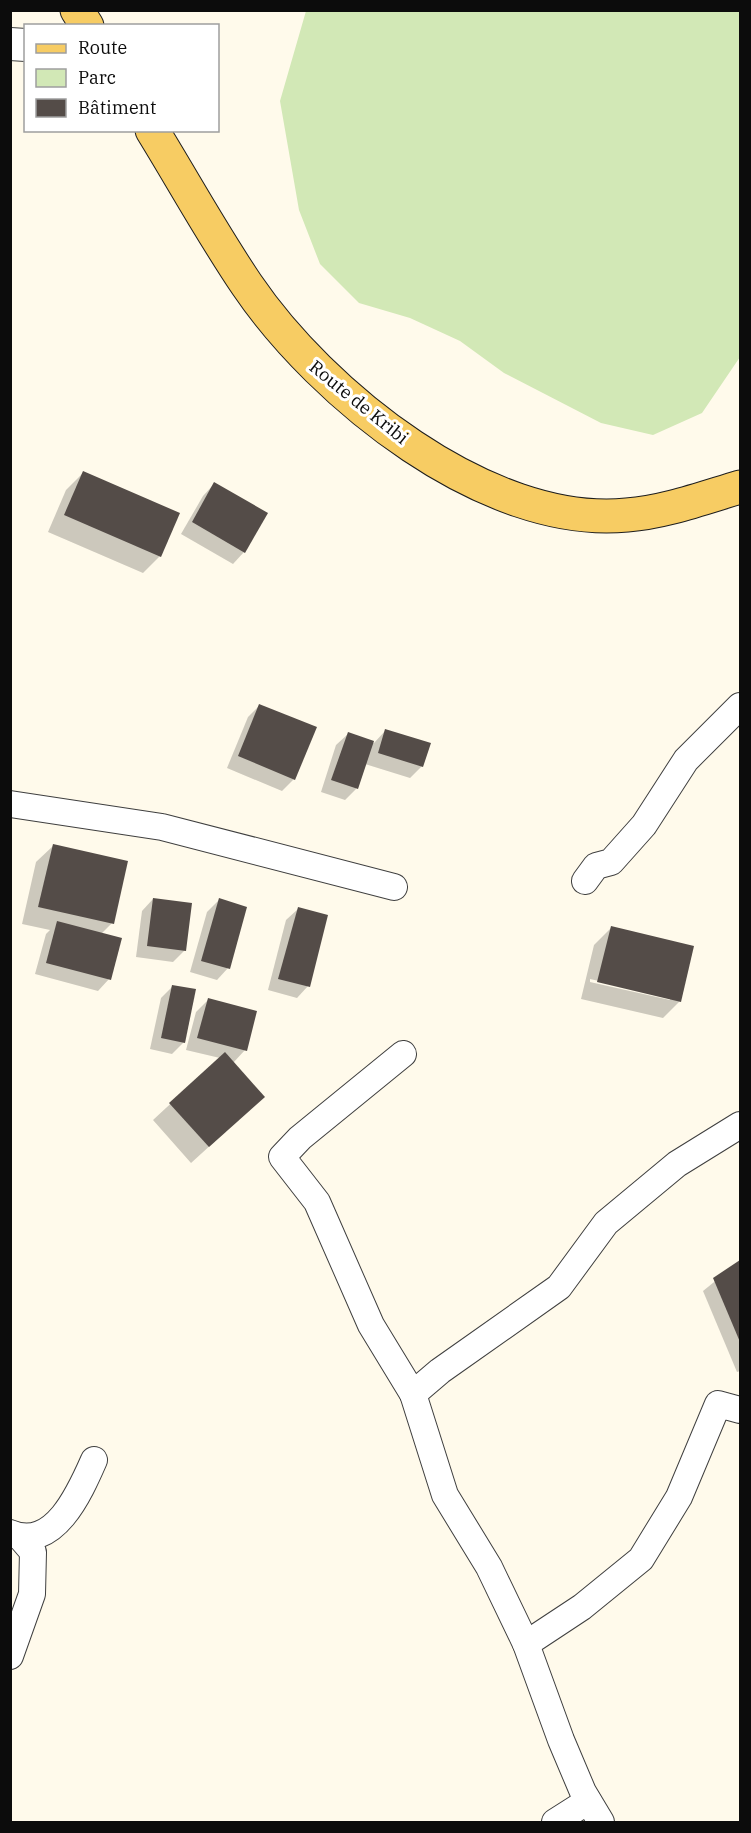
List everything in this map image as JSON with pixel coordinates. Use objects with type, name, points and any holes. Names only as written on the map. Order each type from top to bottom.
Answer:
[{"type":"main road","points":[[77,10],[86,24]]},
{"type":"main road","name":"Route de Kribi","points":[[153,132],[248,286],[304,356],[386,427],[457,476],[516,501],[573,513],[615,515],[685,504],[741,487]]},
{"type":"street","points":[[585,881],[596,866],[611,862],[637,832],[686,760],[741,706]]},
{"type":"street","points":[[10,804],[162,827],[394,887]]},
{"type":"street","points":[[402,1054],[300,1138],[282,1157],[317,1202],[371,1325],[412,1394],[444,1495],[489,1567],[526,1644],[561,1740],[595,1812],[555,1822]]},
{"type":"street","points":[[412,1394],[440,1371],[559,1287],[606,1223],[677,1164],[741,1125]]},
{"type":"street","points":[[526,1644],[582,1607],[641,1559],[679,1497],[718,1404],[741,1410]]},
{"type":"street","points":[[16,1536],[49,1532],[65,1512],[94,1460]]},
{"type":"street","points":[[10,1656],[32,1594],[33,1552],[16,1536]]},
{"type":"green space","points":[[306,11],[740,11],[740,357],[702,413],[653,435],[601,423],[504,373],[460,341],[410,318],[359,303],[320,264],[299,210],[280,101]]},
{"type":"building","points":[[83,471],[180,513],[161,557],[64,515]]},
{"type":"building","points":[[214,482],[268,513],[245,553],[192,522]]},
{"type":"building","points":[[259,704],[317,727],[295,780],[238,756]]},
{"type":"building","points":[[385,729],[431,743],[423,767],[378,753]]},
{"type":"building","points":[[348,732],[374,741],[358,789],[331,780]]},
{"type":"building","points":[[53,844],[128,861],[114,924],[38,907]]},
{"type":"building","points":[[153,898],[192,903],[186,951],[147,946]]},
{"type":"building","points":[[219,898],[247,907],[230,969],[201,961]]},
{"type":"building","points":[[298,907],[328,915],[310,987],[278,979]]},
{"type":"building","points":[[57,921],[122,938],[111,980],[46,963]]},
{"type":"building","points":[[611,926],[694,946],[681,1002],[597,982]]},
{"type":"building","points":[[172,985],[196,989],[185,1043],[161,1038]]},
{"type":"building","points":[[208,998],[257,1011],[247,1051],[197,1038]]},
{"type":"building","points":[[225,1052],[265,1097],[209,1147],[169,1103]]},
{"type":"building","points":[[740,1260],[740,1342],[713,1278]]}]
